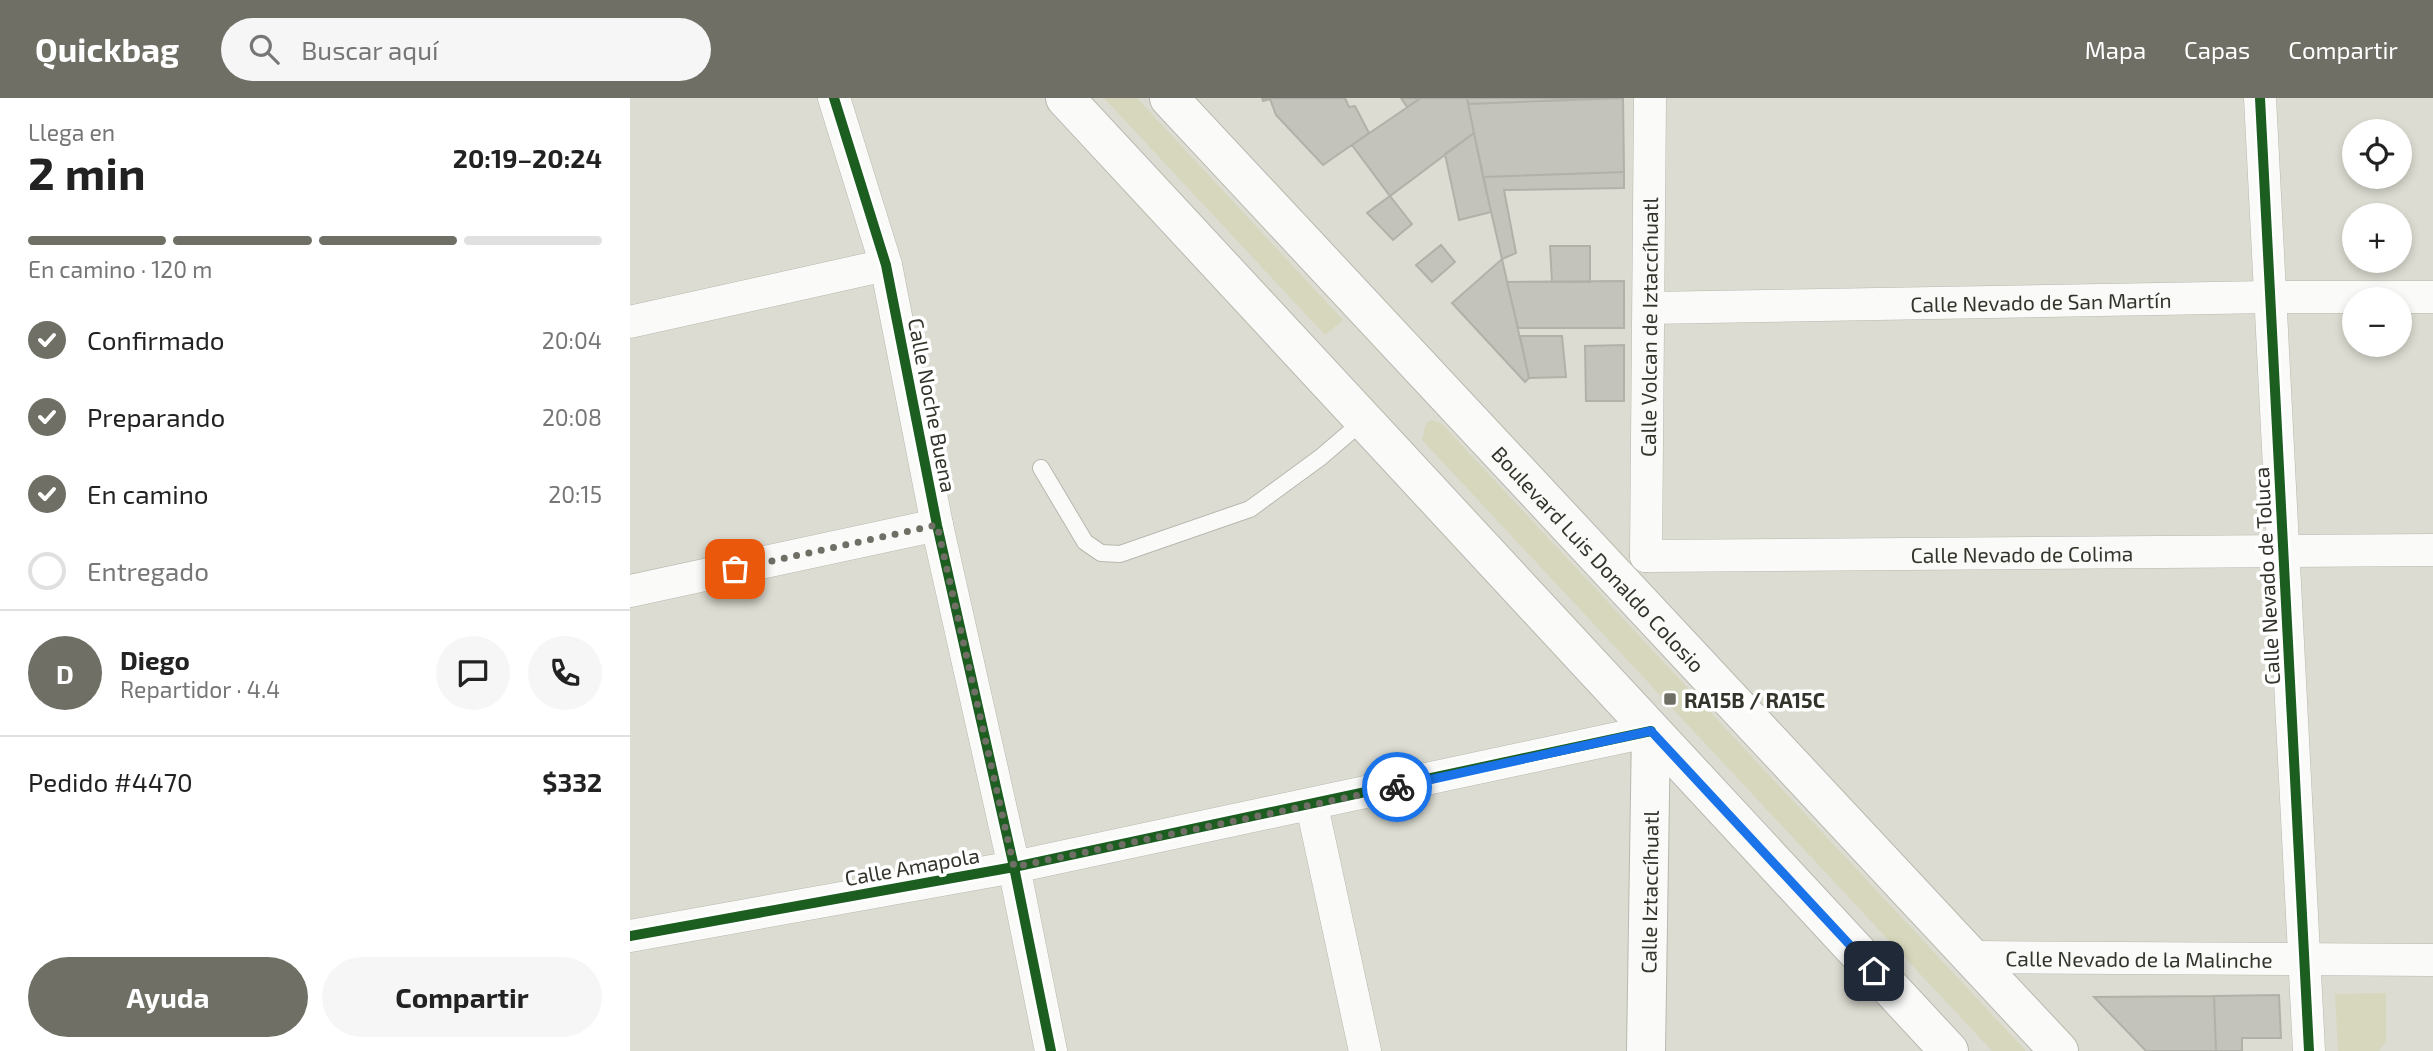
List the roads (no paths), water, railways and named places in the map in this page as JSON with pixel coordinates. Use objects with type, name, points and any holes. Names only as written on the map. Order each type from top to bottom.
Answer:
[{"type":"main road","points":[[1065,98],[1949,1051]]},
{"type":"main road","name":"Boulevard Luis Donaldo Colosio","points":[[1169,98],[1635,570],[1973,957],[2059,1051]]},
{"type":"main road","name":"Calle Iztaccíhuatl","points":[[1646,1051],[1651,731]]},
{"type":"street","name":"Calle Noche Buena","points":[[834,98],[886,265],[937,525],[1014,867],[1051,1051]]},
{"type":"street","name":"Calle Volcan de Iztaccíhuatl","points":[[1635,570],[1649,308],[1650,98]]},
{"type":"street","name":"Calle Nevado de Toluca","points":[[2260,98],[2268,297],[2284,550],[2309,1051]]},
{"type":"street","points":[[630,322],[886,265]]},
{"type":"street","name":"Calle Nevado de San Martín","points":[[1649,308],[2268,297],[2433,297]]},
{"type":"street","points":[[630,591],[937,525]]},
{"type":"street","name":"Calle Nevado de Colima","points":[[1635,570],[2284,550],[2433,550]]},
{"type":"street","name":"Calle Amapola","points":[[630,936],[1014,867],[1312,806],[1651,731]]},
{"type":"street","points":[[1312,806],[1365,1051]]},
{"type":"street","name":"Calle Nevado de la Malinche","points":[[1973,957],[2433,960]]},
{"type":"lane","points":[[1041,468],[1085,542],[1101,553],[1120,554],[1250,509],[1321,457],[1364,420]]},
{"type":"place","name":"RA15B / RA15C","points":[[1670,699]]}]
